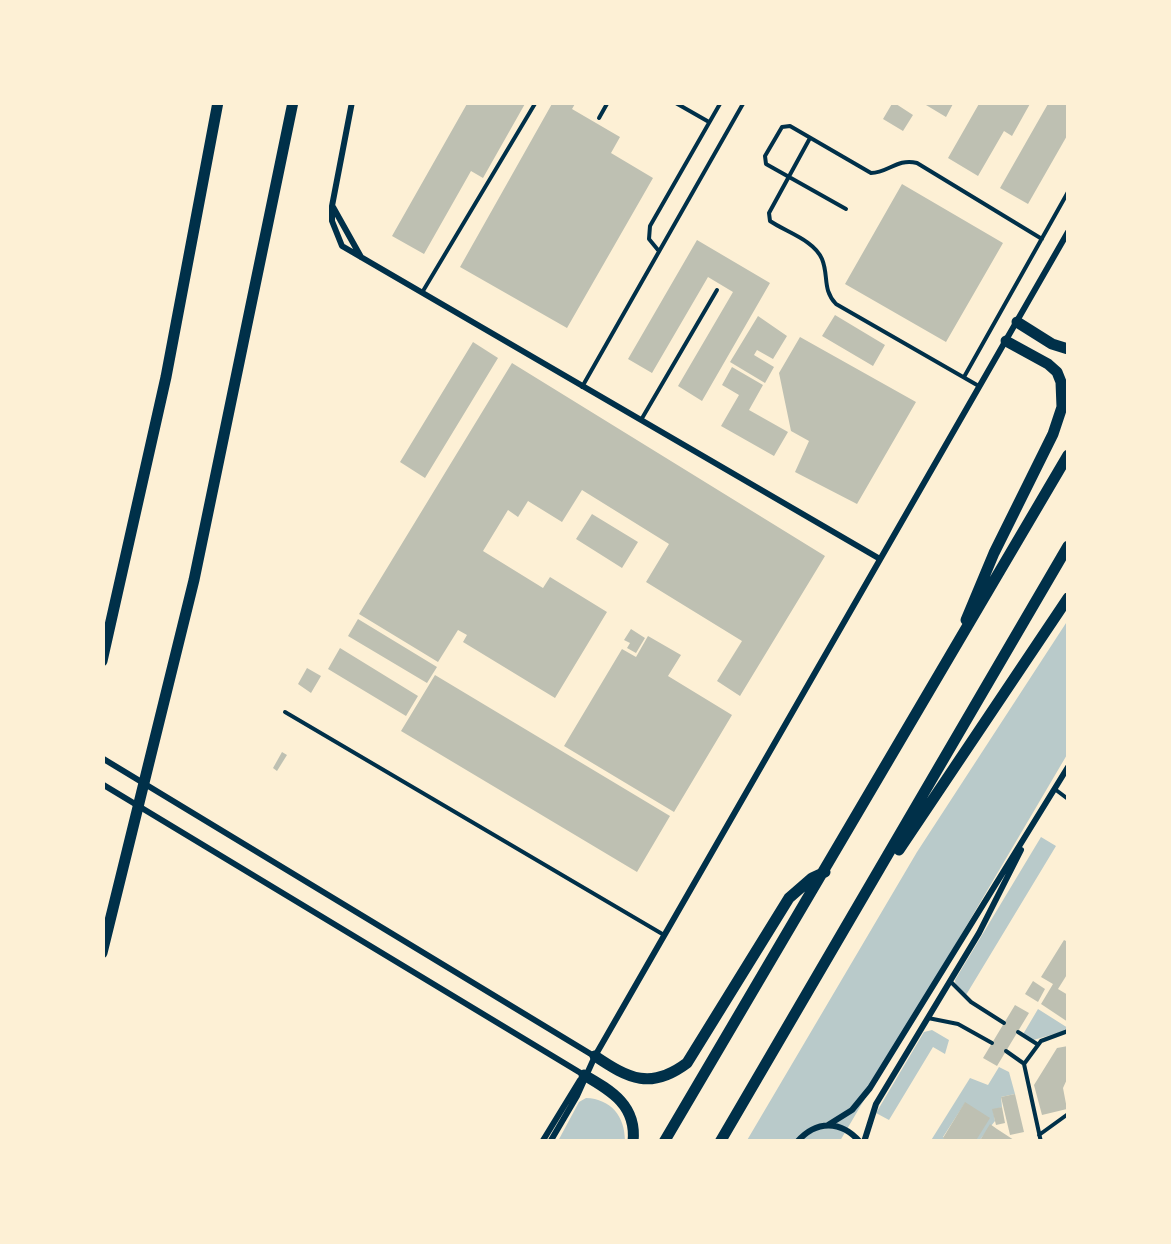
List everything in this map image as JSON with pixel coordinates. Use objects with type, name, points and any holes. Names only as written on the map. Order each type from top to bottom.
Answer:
[{"type":"highway","points":[[102,661],[166,377],[218,102]]},
{"type":"highway","points":[[102,953],[194,580],[293,102]]},
{"type":"highway","points":[[289,126],[302,102]]},
{"type":"highway","points":[[1017,322],[1052,344],[1068,349]]},
{"type":"highway","points":[[953,654],[994,553],[1053,434],[1062,407],[1057,372],[1006,340]]},
{"type":"highway","points":[[664,1142],[1068,455]]},
{"type":"highway","points":[[720,1142],[1068,546]]},
{"type":"highway","points":[[843,932],[1068,598]]},
{"type":"highway","points":[[595,1056],[628,1077],[644,1080],[660,1078],[687,1062],[789,898],[825,872]]},
{"type":"highway","points":[[584,1075],[620,1097],[632,1120],[633,1142]]},
{"type":"street","points":[[352,102],[332,206],[365,262],[880,560]]},
{"type":"street","points":[[542,1142],[1068,232]]},
{"type":"street","points":[[102,758],[595,1056]]},
{"type":"street","points":[[797,1142],[816,1127],[852,1110],[870,1088],[1068,767]]},
{"type":"street","points":[[102,784],[584,1075]]},
{"type":"street","points":[[828,1124],[849,1130],[862,1142],[876,1104],[997,899],[1035,822]]},
{"type":"street","points":[[550,1142],[577,1096],[584,1075]]},
{"type":"lane","points":[[422,292],[536,102]]},
{"type":"lane","points":[[599,118],[608,102]]},
{"type":"lane","points":[[674,102],[710,122]]},
{"type":"lane","points":[[659,251],[649,239],[650,226],[721,102]]},
{"type":"lane","points":[[582,387],[744,102]]},
{"type":"lane","points":[[846,209],[764,162],[780,128],[790,126],[870,173],[903,161],[918,163],[1042,239]]},
{"type":"lane","points":[[810,138],[769,218],[816,250],[823,260],[824,282],[836,304],[980,386]]},
{"type":"lane","points":[[964,377],[1068,192]]},
{"type":"lane","points":[[641,421],[717,290]]},
{"type":"lane","points":[[286,712],[664,935]]},
{"type":"lane","points":[[1054,790],[1068,798]]},
{"type":"lane","points":[[950,981],[971,1002],[1004,1023]]},
{"type":"lane","points":[[928,1018],[958,1024],[992,1043]]},
{"type":"lane","points":[[1024,1064],[1037,1044],[1068,1031]]},
{"type":"lane","points":[[1018,1032],[1037,1044]]},
{"type":"lane","points":[[1006,1052],[1024,1064],[1040,1138],[1068,1114]]},
{"type":"shaded area","points":[[1068,620],[1068,753],[840,1141],[746,1142],[917,852]]},
{"type":"shaded area","points":[[1041,837],[1056,846],[966,995],[956,989],[955,980]]},
{"type":"shaded area","points":[[1038,1009],[1068,1030],[1030,1041],[1022,1036]]},
{"type":"shaded area","points":[[932,1030],[949,1040],[945,1054],[933,1047],[889,1120],[876,1113],[924,1032]]},
{"type":"shaded area","points":[[999,1067],[1009,1072],[1015,1094],[1001,1097],[1002,1107],[993,1110],[995,1121],[979,1141],[975,1141],[965,1103],[943,1137],[948,1141],[930,1142],[970,1078],[988,1085]]},
{"type":"shaded area","points":[[586,1098],[615,1110],[625,1141],[558,1141],[579,1102]]},
{"type":"building","points":[[468,102],[526,102],[483,178],[471,171],[424,254],[392,236]]},
{"type":"building","points":[[553,102],[576,102],[572,109],[620,137],[611,153],[653,178],[567,328],[460,267]]},
{"type":"building","points":[[893,102],[913,115],[903,131],[883,119]]},
{"type":"building","points":[[921,102],[954,102],[946,117]]},
{"type":"building","points":[[980,102],[1031,102],[1012,136],[1004,131],[978,176],[948,158]]},
{"type":"building","points":[[1049,102],[1068,102],[1068,134],[1028,204],[1000,188]]},
{"type":"building","points":[[902,184],[1003,243],[946,342],[845,284]]},
{"type":"building","points":[[697,240],[770,283],[702,401],[678,386],[733,292],[708,277],[652,373],[628,359]]},
{"type":"building","points":[[835,315],[885,345],[873,366],[822,336]]},
{"type":"building","points":[[758,316],[787,336],[773,359],[757,350],[754,355],[774,367],[765,383],[730,362]]},
{"type":"building","points":[[800,337],[916,402],[857,504],[795,472],[809,441],[791,431],[779,373]]},
{"type":"building","points":[[473,342],[498,358],[425,478],[400,462]]},
{"type":"building","points":[[512,363],[825,556],[740,696],[717,681],[742,641],[646,582],[669,544],[582,490],[562,522],[528,501],[518,517],[508,510],[483,551],[543,588],[550,577],[607,612],[555,698],[463,642],[467,635],[458,630],[438,662],[359,614]]},
{"type":"building","points":[[732,367],[763,385],[749,410],[788,432],[774,456],[721,426],[739,395],[722,385]]},
{"type":"building","points":[[592,514],[638,542],[622,568],[576,539]]},
{"type":"building","points":[[358,619],[437,667],[427,683],[348,636]]},
{"type":"building","points":[[631,629],[645,638],[636,653],[627,648],[630,643],[624,640]]},
{"type":"building","points":[[648,636],[681,655],[668,676],[732,715],[674,812],[564,746],[622,649],[636,657]]},
{"type":"building","points":[[340,648],[418,696],[406,716],[328,669]]},
{"type":"building","points":[[307,668],[321,676],[311,693],[298,684]]},
{"type":"building","points":[[435,675],[670,816],[637,872],[401,731]]},
{"type":"building","points":[[282,752],[287,755],[277,771],[273,768]]},
{"type":"building","points":[[1064,940],[1068,942],[1068,973],[1058,989],[1068,995],[1068,1022],[1041,1004],[1053,984],[1041,977]]},
{"type":"building","points":[[1033,981],[1045,989],[1038,1002],[1025,994]]},
{"type":"building","points":[[1015,1005],[1029,1013],[997,1066],[983,1058]]},
{"type":"building","points":[[1068,1046],[1068,1077],[1063,1088],[1067,1109],[1042,1115],[1034,1085],[1057,1048]]},
{"type":"building","points":[[1015,1094],[1024,1132],[1010,1135],[1001,1097]]},
{"type":"building","points":[[965,1102],[990,1118],[975,1142],[948,1142],[943,1138]]},
{"type":"building","points":[[1002,1107],[1005,1123],[996,1125],[992,1109]]},
{"type":"building","points":[[990,1124],[997,1129],[1017,1142],[979,1142]]}]
